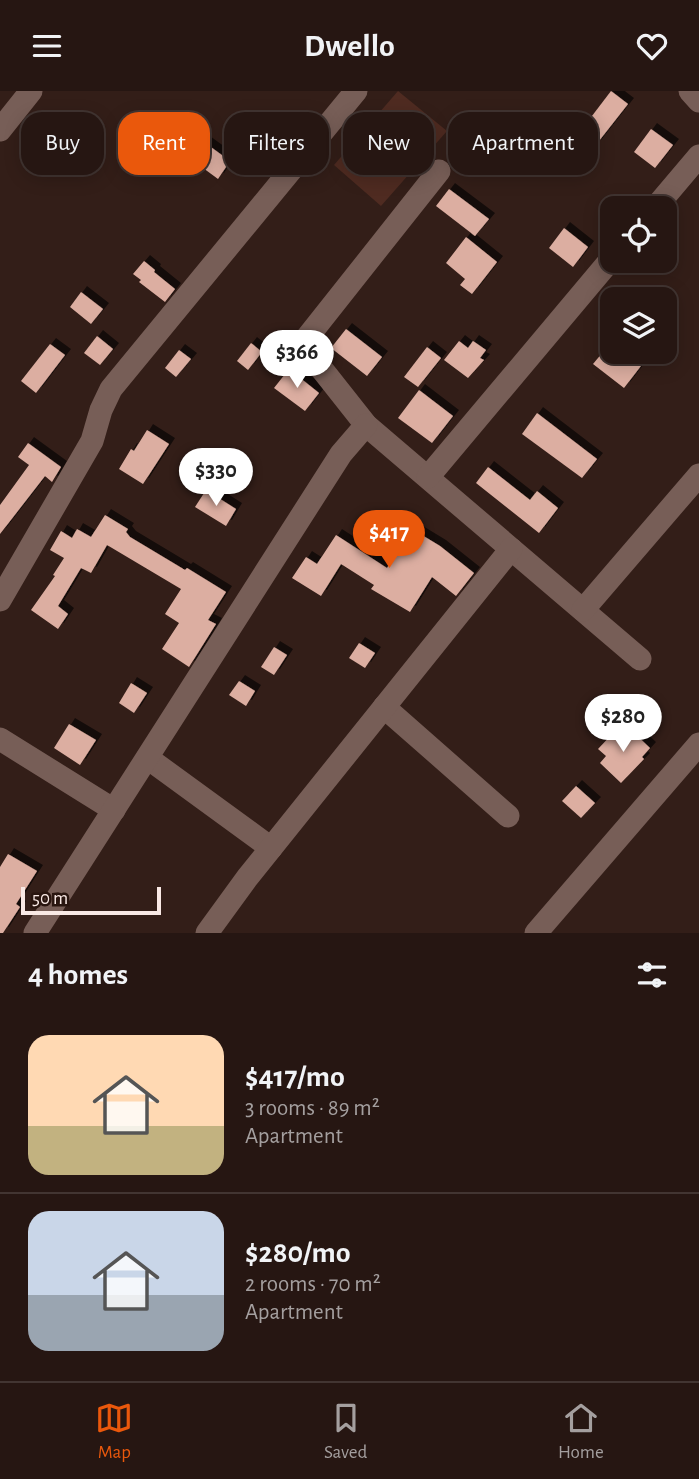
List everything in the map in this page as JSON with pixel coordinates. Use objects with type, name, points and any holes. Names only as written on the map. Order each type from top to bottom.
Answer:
[{"type":"street","points":[[0,130],[31,91]]},
{"type":"street","points":[[0,600],[85,454],[111,390],[356,91]]},
{"type":"street","points":[[690,91],[699,101]]},
{"type":"street","points":[[665,196],[699,156]]},
{"type":"street","points":[[439,171],[302,344],[366,425],[640,659]]},
{"type":"street","points":[[428,477],[600,272]]},
{"type":"street","points":[[36,933],[341,454],[366,425]]},
{"type":"street","points":[[583,610],[699,475]]},
{"type":"street","points":[[207,933],[271,848],[511,549]]},
{"type":"street","points":[[384,707],[508,816]]},
{"type":"street","points":[[0,739],[114,810]]},
{"type":"street","points":[[536,933],[699,744]]},
{"type":"street","points":[[149,758],[271,848]]},
{"type":"shaded area","points":[[398,91],[424,112],[380,112]]},
{"type":"shaded area","points":[[434,120],[447,131],[434,146]]},
{"type":"shaded area","points":[[343,155],[343,173],[334,165]]},
{"type":"shaded area","points":[[345,175],[408,175],[381,206]]},
{"type":"building","points":[[611,91],[628,104],[598,142],[598,112],[595,112]]},
{"type":"building","points":[[651,129],[673,145],[655,168],[634,152]]},
{"type":"building","points":[[210,146],[224,157],[224,170],[218,179],[210,173]]},
{"type":"building","points":[[449,189],[489,219],[475,236],[436,206]]},
{"type":"building","points":[[564,228],[588,247],[573,267],[549,248]]},
{"type":"building","points":[[466,237],[497,262],[472,294],[460,285],[465,279],[446,263]]},
{"type":"building","points":[[144,261],[175,289],[165,302],[133,274]]},
{"type":"building","points":[[81,292],[103,309],[91,324],[70,307]]},
{"type":"building","points":[[346,329],[382,357],[367,376],[331,348]]},
{"type":"building","points":[[97,336],[113,349],[100,365],[84,353]]},
{"type":"building","points":[[459,341],[468,348],[473,341],[486,350],[480,358],[484,360],[468,378],[444,360]]},
{"type":"building","points":[[251,343],[262,352],[248,370],[237,361]]},
{"type":"building","points":[[50,344],[65,355],[36,393],[21,381]]},
{"type":"building","points":[[427,347],[441,358],[418,387],[404,377]]},
{"type":"building","points":[[179,350],[191,359],[176,377],[165,368]]},
{"type":"building","points":[[600,356],[600,364],[642,364],[624,388],[593,364]]},
{"type":"building","points":[[289,369],[319,393],[305,411],[274,388]]},
{"type":"building","points":[[419,390],[453,416],[432,443],[398,418]]},
{"type":"building","points":[[537,413],[597,459],[582,478],[522,434]]},
{"type":"building","points":[[147,430],[169,444],[143,484],[119,469]]},
{"type":"building","points":[[28,443],[61,467],[52,482],[45,476],[0,534],[0,505],[29,465],[18,457]]},
{"type":"building","points":[[488,467],[530,500],[537,491],[558,508],[539,533],[476,483]]},
{"type":"building","points":[[206,490],[236,509],[226,526],[195,507]]},
{"type":"building","points":[[105,515],[128,529],[126,532],[130,537],[226,592],[208,620],[216,624],[189,667],[162,649],[179,623],[165,614],[181,589],[107,545],[91,573],[81,568],[58,606],[68,614],[58,629],[31,610],[64,558],[50,550],[61,531],[72,538],[77,529],[91,537]]},
{"type":"building","points":[[412,529],[440,546],[474,573],[456,596],[432,577],[410,612],[371,589],[374,585],[341,564],[321,596],[292,578],[306,557],[317,564],[336,535],[387,568]]},
{"type":"building","points":[[359,643],[375,653],[365,668],[349,658]]},
{"type":"building","points":[[274,647],[287,655],[274,675],[261,667]]},
{"type":"building","points":[[239,681],[255,691],[246,706],[229,695]]},
{"type":"building","points":[[131,683],[147,693],[134,713],[119,703]]},
{"type":"building","points":[[69,724],[96,740],[80,765],[54,748]]},
{"type":"building","points":[[630,729],[650,748],[642,757],[644,759],[621,783],[600,763],[606,756],[598,749],[615,731],[622,738]]},
{"type":"building","points":[[576,786],[595,803],[581,818],[562,801]]},
{"type":"building","points":[[8,854],[37,871],[16,904],[20,907],[3,933],[0,933],[0,867]]}]
